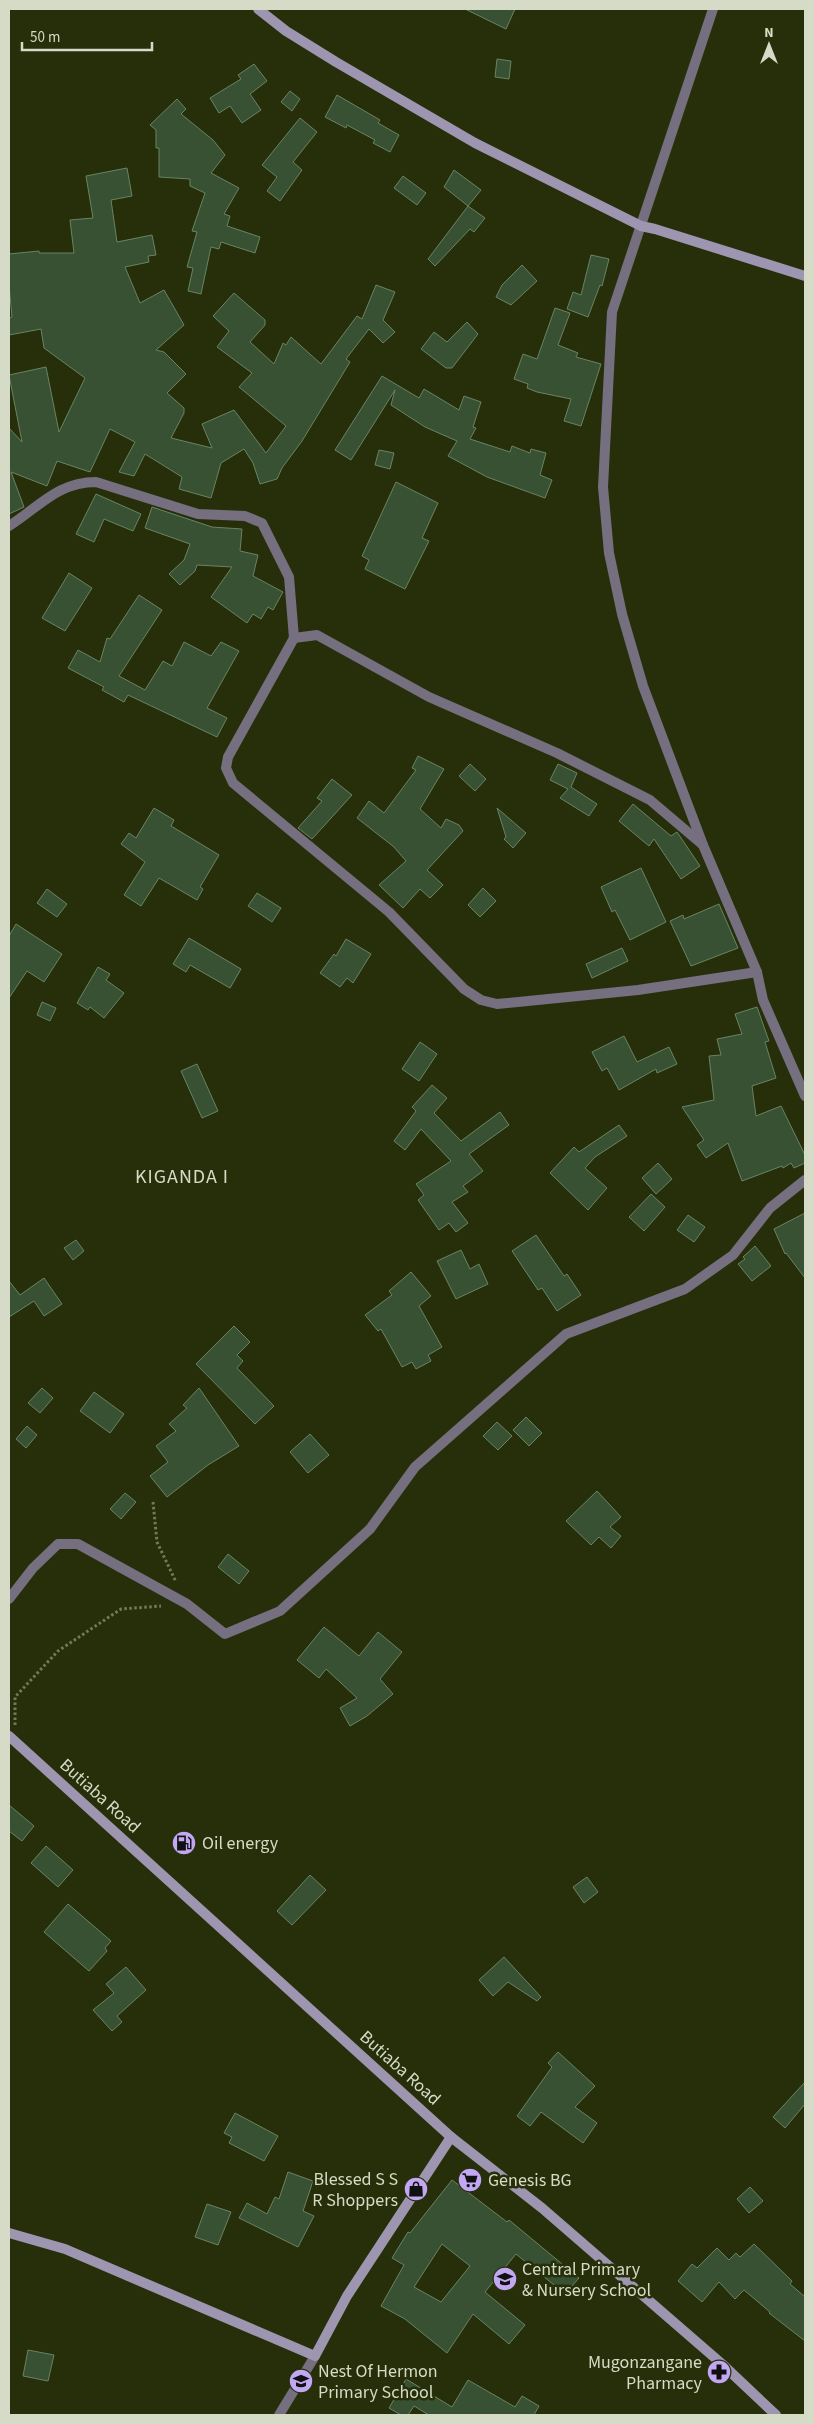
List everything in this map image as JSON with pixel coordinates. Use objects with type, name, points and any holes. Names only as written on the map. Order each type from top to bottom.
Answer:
[{"type":"street","points":[[258,9],[286,31],[336,62],[475,143],[641,226],[805,276]]},
{"type":"street","points":[[713,9],[612,312],[603,487],[609,554],[622,614],[644,686],[703,844],[757,972],[763,1000],[805,1096]]},
{"type":"street","points":[[9,526],[65,486],[80,482],[96,482],[198,514],[244,516],[262,523],[289,577],[294,638],[228,757],[226,768],[233,783],[389,912],[464,989],[481,1000],[498,1004],[638,990],[757,972]]},
{"type":"street","points":[[294,638],[317,635],[429,696],[557,753],[642,795],[703,844]]},
{"type":"street","points":[[9,1599],[33,1568],[58,1544],[78,1544],[187,1604],[225,1634],[280,1611],[370,1529],[415,1468],[566,1334],[685,1290],[733,1254],[770,1208],[805,1180]]},
{"type":"street","name":"Butiaba Road","points":[[12,1739],[451,2137],[542,2208],[776,2415]]},
{"type":"street","points":[[279,2415],[315,2356],[347,2296],[451,2137]]},
{"type":"street","points":[[9,2233],[64,2249],[315,2356]]},
{"type":"path","points":[[12,1739],[15,1697],[58,1651],[120,1609],[187,1604],[156,1542],[153,1502]]},
{"type":"building","points":[[465,9],[515,9],[506,29]]},
{"type":"building","points":[[497,59],[511,61],[509,79],[495,77]]},
{"type":"building","points":[[254,64],[267,81],[250,94],[261,110],[242,123],[230,106],[219,113],[210,98],[241,79],[238,75]]},
{"type":"building","points":[[290,91],[300,99],[292,111],[281,102]]},
{"type":"building","points":[[337,95],[380,120],[378,123],[399,135],[390,152],[373,143],[375,140],[347,125],[346,128],[325,117]]},
{"type":"building","points":[[177,99],[186,109],[181,114],[213,140],[225,155],[211,173],[239,188],[224,214],[230,216],[227,226],[260,237],[255,253],[221,242],[219,249],[211,247],[201,294],[188,291],[193,268],[187,267],[197,232],[192,231],[205,193],[190,186],[190,179],[159,177],[159,148],[156,148],[156,130],[150,125]]},
{"type":"building","points":[[300,118],[317,132],[293,162],[302,170],[280,201],[267,191],[277,177],[262,165]]},
{"type":"building","points":[[127,168],[132,196],[111,200],[117,242],[152,235],[156,255],[148,256],[149,262],[125,267],[140,303],[164,290],[184,325],[156,350],[164,352],[186,374],[167,393],[184,408],[184,413],[171,438],[212,448],[202,424],[234,410],[266,453],[286,426],[239,387],[252,373],[217,347],[229,331],[213,316],[234,293],[265,320],[265,325],[250,342],[274,364],[283,343],[286,345],[291,337],[321,364],[357,316],[362,319],[376,285],[395,292],[383,320],[395,332],[383,343],[369,329],[346,359],[350,362],[302,441],[282,468],[277,479],[260,484],[253,463],[244,449],[221,463],[211,498],[179,489],[182,477],[145,454],[134,476],[119,472],[135,442],[110,429],[90,472],[57,461],[47,486],[11,472],[24,507],[9,514],[9,428],[22,442],[9,375],[46,367],[59,432],[85,378],[44,348],[41,329],[9,335],[9,318],[12,317],[9,254],[39,251],[39,253],[74,253],[70,220],[93,218],[86,176]]},
{"type":"building","points":[[454,170],[481,190],[468,206],[444,187]]},
{"type":"building","points":[[403,176],[426,193],[417,205],[394,188]]},
{"type":"building","points":[[468,206],[485,218],[474,232],[470,229],[435,266],[428,259]]},
{"type":"building","points":[[591,255],[609,259],[602,286],[600,285],[588,317],[567,309],[573,292],[581,295]]},
{"type":"building","points":[[522,265],[537,281],[511,305],[496,297],[502,285]]},
{"type":"building","points":[[555,308],[570,313],[558,345],[578,353],[576,357],[601,364],[581,426],[564,421],[571,399],[537,392],[527,388],[528,384],[514,379],[523,354],[537,359]]},
{"type":"building","points":[[467,322],[478,334],[452,368],[446,368],[421,349],[434,332],[447,342]]},
{"type":"building","points":[[382,376],[419,398],[424,389],[459,410],[464,396],[481,402],[473,427],[476,428],[470,439],[510,452],[512,446],[530,453],[531,449],[546,453],[540,475],[552,480],[545,498],[487,477],[448,456],[457,441],[425,427],[391,405],[395,390],[351,460],[335,450]]},
{"type":"building","points":[[379,450],[394,453],[390,469],[375,465]]},
{"type":"building","points":[[396,482],[438,503],[422,538],[429,541],[405,589],[365,569],[369,560],[362,556]]},
{"type":"building","points":[[96,494],[141,514],[133,531],[104,519],[94,542],[76,534]]},
{"type":"building","points":[[152,507],[212,527],[242,529],[240,551],[258,555],[253,576],[283,592],[273,610],[268,607],[261,619],[253,614],[247,623],[211,597],[232,567],[197,565],[195,571],[180,585],[169,574],[184,560],[190,544],[145,528]]},
{"type":"building","points":[[69,573],[92,588],[65,631],[42,618]]},
{"type":"building","points":[[139,595],[162,610],[119,676],[145,690],[163,661],[172,666],[184,642],[211,656],[221,642],[239,651],[207,708],[227,718],[217,737],[128,695],[124,702],[102,690],[104,687],[68,668],[78,650],[100,662],[107,638],[110,639]]},
{"type":"building","points":[[418,756],[444,769],[420,809],[441,828],[446,819],[459,825],[463,831],[427,870],[443,885],[430,898],[420,889],[403,908],[379,885],[406,861],[394,847],[357,818],[369,801],[384,813],[416,770],[412,768]]},
{"type":"building","points":[[470,764],[486,779],[475,791],[459,776]]},
{"type":"building","points":[[558,764],[577,773],[571,787],[597,804],[589,816],[560,798],[568,789],[550,780]]},
{"type":"building","points":[[332,779],[352,795],[312,839],[298,828],[322,801],[317,798]]},
{"type":"building","points":[[633,804],[671,836],[677,832],[700,866],[681,879],[654,839],[649,846],[619,821]]},
{"type":"building","points":[[154,808],[174,820],[171,826],[219,855],[200,887],[203,889],[197,900],[159,878],[141,906],[124,895],[145,862],[121,844],[129,833],[136,838]]},
{"type":"building","points":[[497,808],[526,833],[513,848],[504,839],[506,837]]},
{"type":"building","points":[[641,868],[666,922],[630,940],[615,910],[612,912],[601,887]]},
{"type":"building","points":[[483,888],[496,901],[480,917],[468,905]]},
{"type":"building","points":[[47,889],[67,904],[57,917],[37,903]]},
{"type":"building","points":[[257,893],[281,908],[272,922],[248,906]]},
{"type":"building","points":[[719,904],[738,948],[691,966],[670,921],[683,915],[684,919]]},
{"type":"building","points":[[16,924],[62,954],[44,982],[27,971],[9,998],[9,936]]},
{"type":"building","points":[[189,938],[241,969],[230,988],[190,965],[186,972],[173,964]]},
{"type":"building","points":[[346,939],[371,954],[353,983],[347,978],[340,987],[320,973],[334,954],[336,956]]},
{"type":"building","points":[[622,948],[628,961],[592,978],[586,964]]},
{"type":"building","points":[[98,967],[110,974],[106,980],[124,993],[104,1018],[90,1007],[88,1010],[77,1003]]},
{"type":"building","points":[[42,1002],[56,1008],[50,1021],[37,1015]]},
{"type":"building","points":[[757,1007],[769,1041],[765,1042],[776,1078],[752,1086],[756,1116],[781,1106],[805,1155],[805,1163],[794,1168],[791,1163],[783,1168],[782,1166],[742,1181],[728,1143],[706,1158],[697,1145],[704,1140],[682,1107],[714,1100],[709,1056],[721,1055],[717,1039],[742,1034],[735,1014]]},
{"type":"building","points":[[624,1036],[637,1062],[669,1047],[677,1064],[657,1073],[656,1069],[619,1090],[607,1068],[602,1071],[592,1052]]},
{"type":"building","points":[[420,1042],[437,1054],[419,1081],[402,1069]]},
{"type":"building","points":[[197,1064],[218,1111],[202,1118],[181,1071]]},
{"type":"building","points":[[432,1085],[447,1098],[434,1113],[461,1141],[500,1112],[509,1125],[469,1154],[483,1171],[463,1186],[468,1192],[452,1202],[468,1223],[456,1232],[449,1223],[439,1230],[418,1200],[424,1195],[416,1184],[451,1161],[421,1129],[405,1150],[394,1141],[416,1111],[412,1107]]},
{"type":"building","points":[[619,1125],[627,1136],[595,1157],[585,1168],[607,1188],[588,1210],[550,1173],[574,1147],[579,1152]]},
{"type":"building","points":[[658,1163],[672,1179],[656,1194],[642,1178]]},
{"type":"building","points":[[651,1194],[665,1207],[644,1231],[629,1217]]},
{"type":"building","points":[[805,1213],[805,1278],[785,1254],[774,1229]]},
{"type":"building","points":[[688,1215],[705,1227],[694,1242],[677,1230]]},
{"type":"building","points":[[536,1235],[564,1276],[567,1274],[581,1295],[557,1311],[542,1288],[538,1290],[512,1251]]},
{"type":"building","points":[[76,1240],[84,1251],[73,1260],[64,1248]]},
{"type":"building","points":[[755,1246],[771,1266],[752,1281],[738,1264],[745,1259],[743,1257]]},
{"type":"building","points":[[461,1250],[470,1269],[479,1264],[488,1284],[456,1299],[437,1261]]},
{"type":"building","points":[[411,1272],[431,1296],[419,1306],[442,1347],[428,1355],[431,1361],[416,1369],[412,1362],[402,1367],[381,1329],[378,1331],[365,1315],[392,1295],[389,1291]]},
{"type":"building","points":[[44,1278],[62,1304],[44,1316],[34,1301],[9,1317],[9,1281],[20,1295]]},
{"type":"building","points":[[234,1326],[250,1342],[237,1355],[243,1361],[237,1368],[274,1406],[255,1424],[196,1364]]},
{"type":"building","points":[[42,1388],[53,1398],[40,1413],[28,1403]]},
{"type":"building","points":[[199,1388],[239,1446],[208,1465],[167,1497],[150,1476],[168,1462],[156,1446],[176,1431],[169,1424],[187,1408],[183,1405]]},
{"type":"building","points":[[94,1392],[124,1414],[110,1433],[80,1411]]},
{"type":"building","points":[[526,1417],[542,1433],[529,1446],[513,1430]]},
{"type":"building","points":[[497,1422],[512,1436],[498,1450],[483,1436]]},
{"type":"building","points":[[27,1426],[37,1435],[26,1448],[16,1439]]},
{"type":"building","points":[[310,1434],[329,1455],[308,1473],[290,1452]]},
{"type":"building","points":[[597,1491],[621,1517],[610,1527],[621,1536],[611,1548],[599,1537],[591,1545],[566,1521]]},
{"type":"building","points":[[125,1493],[136,1502],[121,1519],[110,1509]]},
{"type":"building","points":[[228,1554],[249,1571],[239,1584],[218,1567]]},
{"type":"building","points":[[324,1627],[359,1656],[378,1632],[402,1652],[380,1679],[393,1694],[367,1716],[350,1726],[340,1708],[357,1698],[326,1669],[319,1678],[297,1660]]},
{"type":"building","points":[[9,1805],[34,1826],[22,1841],[9,1831]]},
{"type":"building","points":[[46,1846],[73,1870],[58,1887],[31,1863]]},
{"type":"building","points":[[310,1875],[326,1890],[292,1925],[277,1911]]},
{"type":"building","points":[[587,1877],[598,1892],[584,1903],[573,1887]]},
{"type":"building","points":[[68,1904],[111,1941],[105,1948],[107,1951],[89,1971],[44,1932]]},
{"type":"building","points":[[504,1957],[541,1997],[537,2001],[508,1982],[493,1996],[479,1980]]},
{"type":"building","points":[[126,1967],[146,1990],[117,2016],[122,2022],[112,2031],[93,2010],[114,1993],[106,1984]]},
{"type":"building","points":[[558,2052],[595,2086],[575,2107],[597,2123],[583,2143],[541,2112],[530,2126],[517,2116],[552,2067],[548,2063]]},
{"type":"building","points":[[805,2082],[805,2104],[785,2128],[773,2117]]},
{"type":"building","points":[[235,2113],[278,2136],[264,2161],[229,2143],[232,2137],[224,2133]]},
{"type":"building","points":[[288,2172],[313,2181],[303,2211],[314,2216],[298,2247],[239,2218],[247,2203],[267,2214],[275,2197],[279,2199]]},
{"type":"building","points":[[452,2180],[507,2222],[509,2220],[579,2278],[565,2294],[516,2254],[485,2292],[525,2325],[509,2344],[473,2314],[447,2353],[405,2319],[381,2306],[404,2265],[392,2258],[408,2232],[410,2233]],"holes":[[[442,2244],[470,2266],[441,2302],[414,2287]]]},
{"type":"building","points":[[750,2187],[763,2201],[749,2213],[737,2199]]},
{"type":"building","points":[[207,2204],[231,2212],[218,2245],[195,2237]]},
{"type":"building","points":[[754,2244],[792,2281],[790,2284],[805,2297],[805,2341],[769,2313],[744,2290],[735,2299],[719,2282],[702,2302],[678,2281],[692,2264],[697,2268],[717,2248],[729,2260],[736,2253],[740,2257]]},
{"type":"building","points":[[28,2350],[54,2355],[48,2381],[23,2376]]},
{"type":"building","points":[[406,2379],[452,2407],[468,2380],[515,2407],[522,2396],[539,2406],[534,2415],[429,2415],[414,2406],[408,2415],[401,2415],[389,2408]]},
{"type":"place","name":"Oil energy","points":[[184,1843]]},
{"type":"place","name":"Genesis BG","points":[[470,2180]]},
{"type":"place","name":"Blessed S S R Shoppers","points":[[416,2189]]},
{"type":"place","name":"Central Primary & Nursery School","points":[[505,2279]]},
{"type":"place","name":"Mugonzangane Pharmacy","points":[[719,2372]]},
{"type":"place","name":"Nest Of Hermon Primary School","points":[[301,2381]]},
{"type":"district","name":"KIGANDA I","points":[[182,1177]]}]
